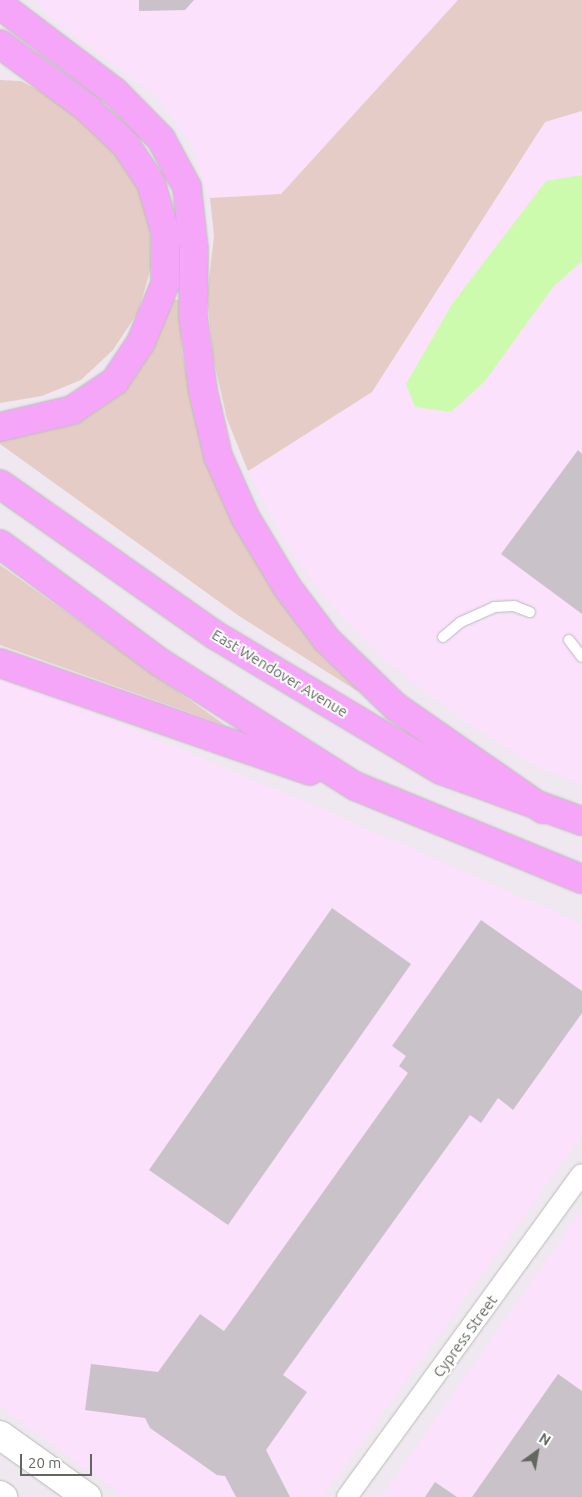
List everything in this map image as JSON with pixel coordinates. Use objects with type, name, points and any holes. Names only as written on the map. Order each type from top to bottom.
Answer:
[{"type":"highway","points":[[19,0],[47,40]]},
{"type":"highway","points":[[0,5],[115,92],[161,139],[187,188],[194,250],[193,316],[203,391],[218,456],[245,517],[287,587],[327,640],[396,708],[543,809]]},
{"type":"highway","points":[[0,44],[45,79],[87,108],[125,144],[151,184],[164,231],[165,284],[141,342],[114,381],[72,410],[0,427]]},
{"type":"highway","points":[[0,65],[45,79]]},
{"type":"highway","name":"East Wendover Avenue","points":[[0,484],[215,635],[441,770],[582,822]]},
{"type":"highway","points":[[0,544],[161,663],[355,786]]},
{"type":"highway","points":[[0,663],[355,786],[582,879]]},
{"type":"main road","points":[[0,1435],[87,1497]]},
{"type":"street","name":"Cypress Street","points":[[347,1497],[582,1174]]},
{"type":"lane","points":[[443,637],[461,622],[494,607],[514,606],[530,612]]},
{"type":"lane","points":[[569,640],[582,657]]},
{"type":"shaded area","points":[[37,0],[458,0],[281,194],[210,198],[191,143],[156,96],[46,14]]},
{"type":"shaded area","points":[[458,0],[582,0],[582,111],[545,122],[372,392],[248,471],[227,419],[213,357],[207,296],[214,236],[210,198],[281,194]]},
{"type":"shaded area","points":[[0,80],[21,81],[57,100],[115,144],[136,180],[150,223],[151,268],[138,312],[113,350],[81,380],[42,396],[0,403]]},
{"type":"shaded area","points":[[582,111],[582,784],[540,768],[464,721],[380,656],[325,597],[285,542],[248,471],[372,392],[545,122]]},
{"type":"shaded area","points":[[582,175],[582,261],[553,287],[485,381],[451,412],[415,407],[406,384],[452,304],[546,181]]},
{"type":"shaded area","points":[[173,299],[180,300],[182,352],[194,411],[215,477],[360,684],[357,691],[239,616],[0,444],[0,433],[65,421]]},
{"type":"shaded area","points":[[0,565],[225,725],[0,645]]},
{"type":"shaded area","points":[[0,674],[322,809],[582,924],[582,1135],[322,1497],[126,1497],[0,1406]]},
{"type":"shaded area","points":[[582,1210],[582,1497],[381,1497]]},
{"type":"building","points":[[139,0],[194,0],[185,10],[139,11]]},
{"type":"building","points":[[578,450],[582,454],[582,614],[501,554]]},
{"type":"building","points":[[332,908],[411,964],[228,1225],[149,1170]]},
{"type":"building","points":[[481,920],[582,991],[582,1013],[513,1110],[498,1098],[481,1123],[470,1115],[283,1375],[307,1392],[266,1450],[290,1497],[236,1497],[225,1476],[217,1475],[150,1428],[145,1418],[85,1410],[91,1364],[158,1372],[200,1314],[224,1331],[408,1073],[399,1066],[406,1056],[392,1046]]},
{"type":"building","points":[[558,1374],[582,1391],[582,1497],[472,1497]]},
{"type":"building","points":[[435,1482],[457,1497],[425,1497]]}]
